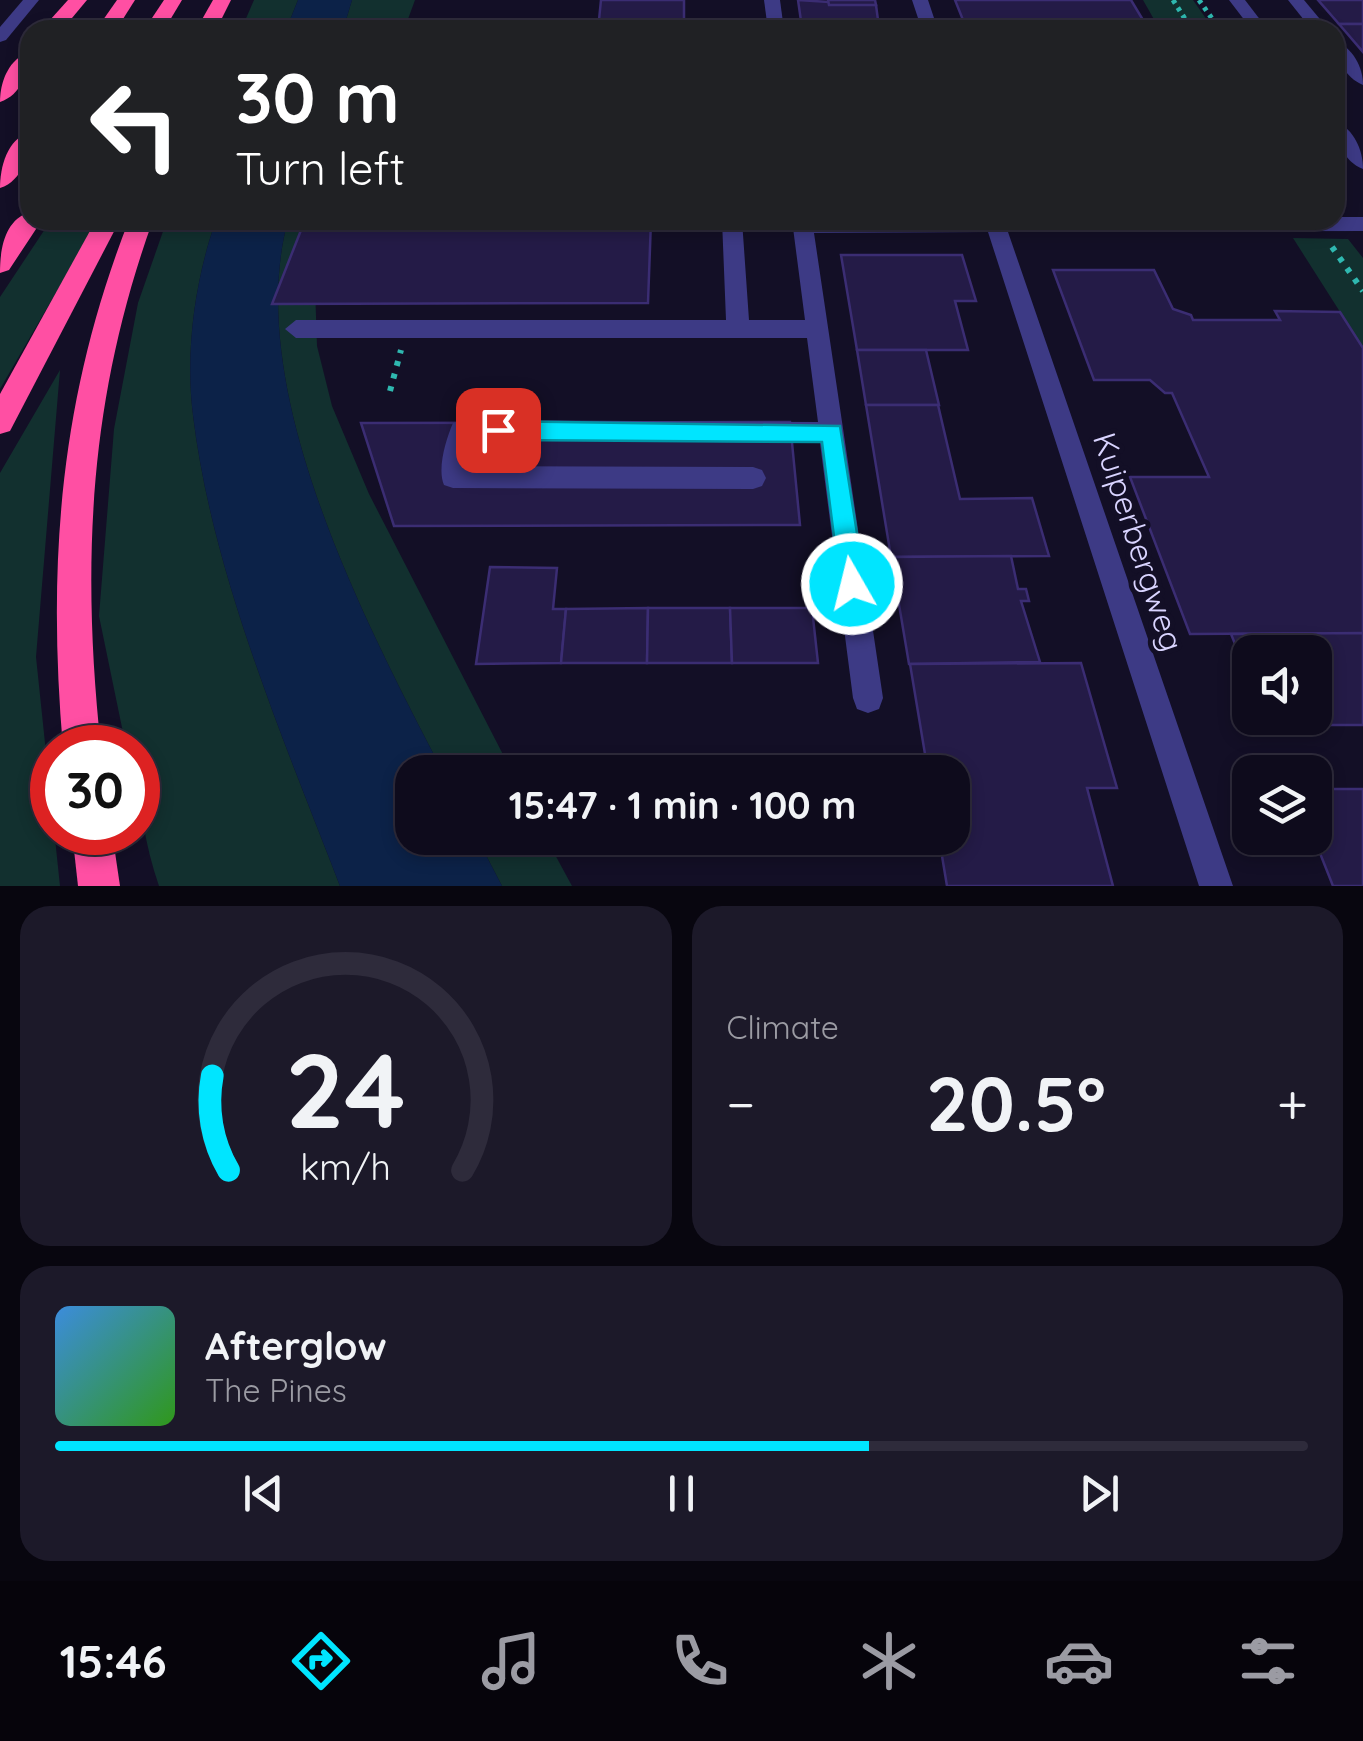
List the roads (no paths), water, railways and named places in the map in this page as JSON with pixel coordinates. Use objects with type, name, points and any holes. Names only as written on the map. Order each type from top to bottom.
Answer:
[{"type":"highway","points":[[60,20],[78,0]]},
{"type":"highway","points":[[0,96],[20,70]]},
{"type":"highway","points":[[0,180],[20,153]]},
{"type":"highway","points":[[0,264],[23,230]]},
{"type":"highway","points":[[0,422],[103,230]]},
{"type":"highway","points":[[79,725],[71,658],[78,468],[94,360],[120,269],[137,230]]},
{"type":"highway","points":[[95,855],[99,886]]},
{"type":"street","points":[[0,36],[31,0]]},
{"type":"street","points":[[1237,0],[1252,20]]},
{"type":"street","points":[[1296,0],[1313,20]]},
{"type":"street","points":[[1345,58],[1363,80]]},
{"type":"street","points":[[1345,140],[1363,163]]},
{"type":"street","points":[[733,230],[738,330]]},
{"type":"street","points":[[804,230],[868,698]]},
{"type":"street","name":"Kuiperbergweg","points":[[998,230],[1216,886]]},
{"type":"street","points":[[296,329],[818,329]]},
{"type":"street","points":[[753,478],[453,477],[462,430],[832,433]]},
{"type":"water","points":[[298,0],[352,0],[346,20],[290,20]]},
{"type":"water","points":[[213,230],[286,230],[278,286],[282,357],[297,430],[319,504],[348,577],[434,755],[395,755],[395,855],[486,855],[502,886],[340,886],[273,714],[216,534],[202,475],[191,391],[197,291]]}]
